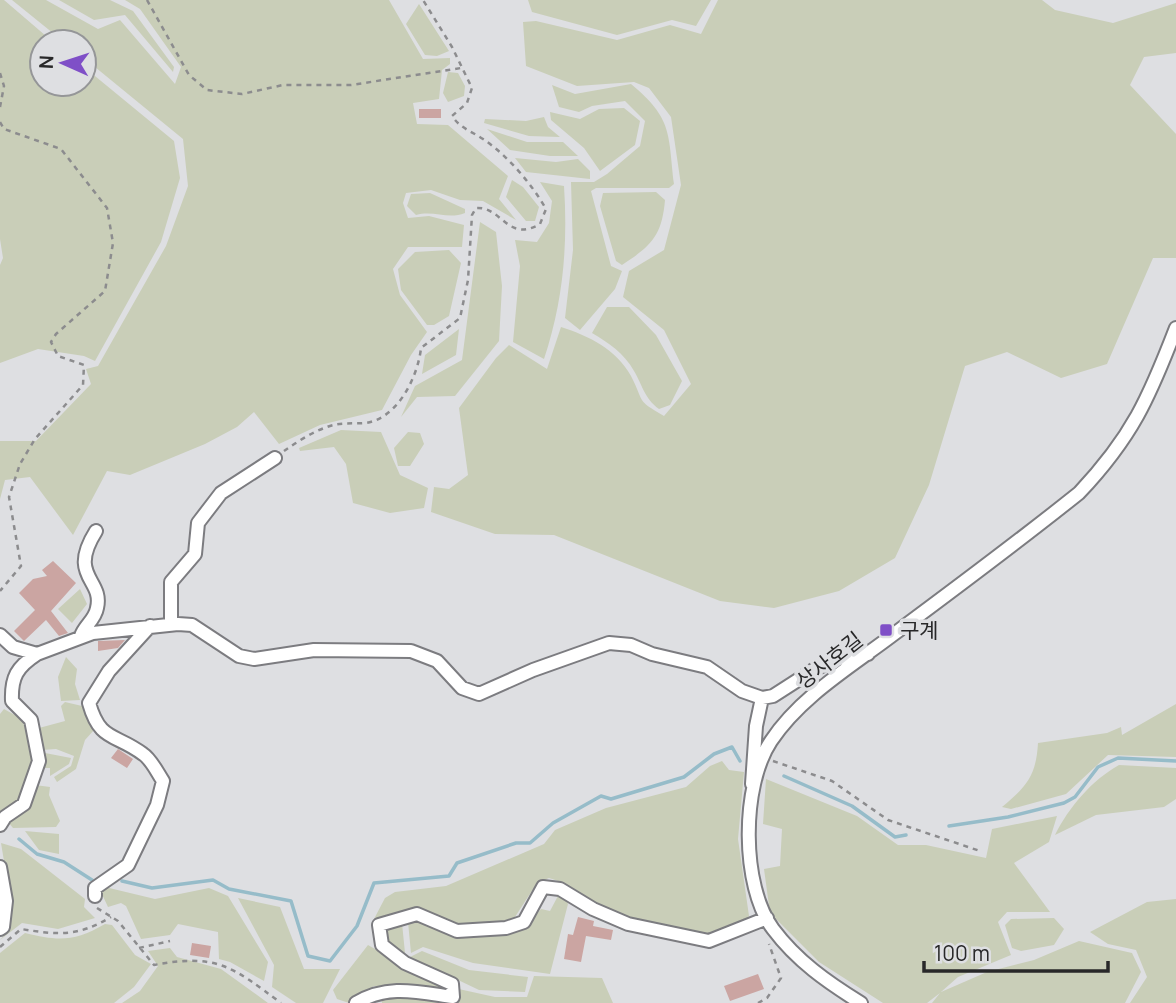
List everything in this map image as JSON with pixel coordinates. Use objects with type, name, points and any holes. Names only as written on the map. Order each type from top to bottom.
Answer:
[{"type":"street","name":"상사호길","points":[[861,1003],[822,979],[793,953],[757,900],[749,831],[753,792],[763,758],[771,742],[792,716],[821,688],[1022,539],[1088,484],[1122,445],[1138,420],[1176,328]]},
{"type":"street","points":[[171,624],[171,582],[195,554],[198,523],[221,493],[275,458]]},
{"type":"street","points":[[80,636],[98,608],[98,599],[84,564],[89,542],[96,531]]},
{"type":"street","points":[[0,825],[5,817],[24,804],[39,761],[31,720],[12,701],[11,685],[19,665],[37,654],[80,636],[171,624],[192,625],[239,656],[254,659],[314,650],[411,651],[426,654],[437,661],[462,688],[479,694],[533,670],[609,643],[620,643],[662,657],[707,667],[742,691],[762,698],[773,696],[814,669],[836,659],[868,654]]},
{"type":"street","points":[[95,896],[95,888],[128,865],[157,805],[163,781],[145,754],[103,734],[94,723],[89,703],[109,671],[150,626]]},
{"type":"street","points":[[0,635],[6,646],[37,654]]},
{"type":"street","points":[[753,792],[750,773],[762,698]]},
{"type":"street","points":[[0,867],[6,901],[4,927],[0,929]]},
{"type":"street","points":[[356,1003],[374,993],[395,989],[453,997],[452,984],[405,962],[382,945],[379,925],[417,914],[457,930],[506,928],[524,922],[543,887],[560,889],[593,909],[628,924],[709,941],[767,918]]},
{"type":"path","points":[[147,0],[189,75],[207,90],[242,93],[284,85],[351,85],[461,68]]},
{"type":"path","points":[[275,458],[295,443],[327,427],[349,422],[366,423],[384,416],[407,390],[418,369],[421,348],[460,318],[468,279],[472,215],[476,208],[483,208],[513,228],[528,231],[540,224],[545,209],[534,189],[483,139],[458,124],[452,116],[467,103],[472,88],[452,47],[422,0]]},
{"type":"path","points":[[0,73],[4,86],[0,107]]},
{"type":"path","points":[[0,122],[4,129],[61,149],[107,208],[113,243],[105,291],[56,334],[51,342],[58,356],[84,365],[83,386],[35,439],[20,464],[9,497],[21,566],[0,591]]},
{"type":"path","points":[[763,758],[832,780],[888,820],[980,851]]},
{"type":"path","points":[[95,896],[95,906],[111,917],[154,965],[177,961],[225,964],[281,1003]]},
{"type":"path","points":[[0,947],[21,929],[58,935],[90,929],[111,917]]},
{"type":"path","points":[[139,948],[170,941]]},
{"type":"path","points":[[758,1003],[767,998],[781,978],[768,944]]},
{"type":"green space","points":[[0,0],[4,0],[37,28],[28,28],[28,98],[98,98],[98,79],[174,141],[180,178],[161,242],[95,361],[84,356],[38,349],[0,363],[0,265],[3,258],[0,239]]},
{"type":"green space","points":[[12,0],[46,0],[96,28],[47,28]]},
{"type":"green space","points":[[59,0],[110,0],[133,11],[174,67],[173,72],[125,15],[94,20]]},
{"type":"green space","points":[[125,0],[389,0],[423,59],[450,58],[450,64],[442,70],[439,99],[413,103],[417,124],[448,125],[508,176],[499,199],[516,220],[483,201],[460,200],[431,190],[406,193],[403,203],[408,218],[429,216],[464,225],[462,247],[408,247],[393,269],[400,295],[427,332],[411,355],[382,410],[320,425],[279,444],[254,412],[237,427],[205,444],[130,475],[107,471],[73,535],[30,477],[5,480],[0,499],[0,441],[36,441],[91,384],[86,369],[98,366],[166,246],[188,186],[183,139],[98,69],[98,29],[120,20],[175,84],[181,67],[140,9]]},
{"type":"green space","points":[[528,0],[711,0],[696,26],[672,20],[617,35],[532,12]]},
{"type":"green space","points":[[718,0],[1042,0],[1055,10],[1113,23],[1176,3],[1176,53],[1144,57],[1130,85],[1176,134],[1176,258],[1153,258],[1107,364],[1061,378],[1007,352],[965,366],[929,485],[895,558],[839,591],[774,608],[720,601],[554,535],[495,534],[431,512],[434,487],[449,489],[468,475],[459,408],[496,358],[509,345],[547,369],[561,327],[582,335],[618,358],[631,376],[642,400],[664,416],[691,384],[664,330],[623,297],[629,271],[664,250],[681,185],[671,117],[649,88],[634,82],[577,86],[526,66],[523,22],[536,21],[617,40],[670,25],[701,34]]},
{"type":"green space","points":[[419,4],[449,51],[437,56],[425,55],[406,24]]},
{"type":"green space","points":[[448,72],[458,73],[465,86],[464,96],[448,102],[443,93]]},
{"type":"green space","points":[[631,84],[655,107],[666,128],[674,184],[669,188],[596,188],[591,191],[611,266],[622,271],[615,289],[580,330],[565,318],[573,250],[571,182],[594,182],[607,174],[640,146],[645,121],[625,101],[592,106],[579,112],[559,107],[552,85],[575,94]]},
{"type":"green space","points":[[624,108],[640,121],[635,145],[600,171],[584,148],[551,120],[550,112],[580,119],[599,109]]},
{"type":"green space","points":[[544,117],[548,127],[560,137],[529,136],[484,123],[485,119],[526,121]]},
{"type":"green space","points":[[487,129],[527,142],[563,142],[578,156],[550,156],[510,150]]},
{"type":"green space","points":[[515,158],[556,162],[578,159],[590,171],[590,179],[526,172]]},
{"type":"green space","points":[[512,180],[523,187],[539,207],[535,221],[526,221],[506,197]]},
{"type":"green space","points":[[540,182],[564,186],[565,208],[563,274],[556,316],[544,359],[513,342],[520,266],[515,240],[537,242],[549,223],[552,201]]},
{"type":"green space","points":[[656,192],[665,200],[658,231],[648,246],[622,265],[616,261],[600,206],[603,193]]},
{"type":"green space","points":[[430,193],[465,209],[465,213],[453,216],[416,215],[407,206],[411,194]]},
{"type":"green space","points":[[480,222],[496,232],[502,286],[499,341],[455,396],[417,397],[401,417],[415,386],[462,360]]},
{"type":"green space","points":[[449,250],[461,263],[449,316],[434,325],[427,325],[401,290],[398,269],[415,252]]},
{"type":"green space","points":[[607,307],[629,307],[656,335],[682,381],[670,405],[659,409],[654,405],[626,359],[592,333]]},
{"type":"green space","points":[[459,329],[456,355],[422,374],[425,355]]},
{"type":"green space","points":[[341,430],[381,432],[400,475],[428,488],[424,508],[390,513],[353,503],[346,464],[334,447],[300,451],[299,448]]},
{"type":"green space","points":[[408,432],[420,433],[424,444],[410,466],[398,466],[394,448]]},
{"type":"green space","points":[[80,589],[87,604],[72,623],[58,609]]},
{"type":"green space","points":[[66,657],[77,669],[75,684],[80,700],[61,701],[58,677]]},
{"type":"green space","points":[[65,702],[82,706],[94,730],[85,740],[76,769],[57,782],[54,777],[71,766],[74,756],[56,749],[42,750],[39,728],[65,721],[61,706]]},
{"type":"green space","points":[[1176,704],[1176,757],[1108,755],[1066,794],[1011,809],[1002,807],[1029,780],[1038,743],[1107,733],[1121,727],[1122,735]]},
{"type":"green space","points":[[4,709],[22,719],[31,746],[31,766],[21,798],[0,815],[0,714]]},
{"type":"green space","points":[[45,753],[71,758],[69,764],[50,776],[50,768],[43,768]]},
{"type":"green space","points":[[722,761],[729,770],[744,772],[738,839],[749,916],[723,933],[706,937],[695,936],[632,920],[604,910],[568,886],[549,878],[537,883],[513,920],[456,927],[417,908],[374,919],[385,898],[395,892],[446,886],[544,844],[555,830],[606,808],[686,787],[710,766]]},
{"type":"green space","points":[[1119,765],[1176,768],[1176,799],[1164,807],[1096,815],[1055,835],[1082,795]]},
{"type":"green space","points":[[766,779],[857,816],[898,845],[926,845],[986,858],[992,829],[1057,816],[1049,842],[1014,863],[1050,912],[1007,912],[998,922],[1011,955],[958,977],[941,992],[987,972],[1034,960],[1079,941],[1132,953],[1141,972],[1125,1003],[932,1003],[940,993],[927,1003],[883,1003],[819,962],[770,913],[764,869],[780,866],[782,829],[763,824]]},
{"type":"green space","points":[[35,785],[50,787],[49,795],[60,821],[56,827],[13,828],[8,822]]},
{"type":"green space","points":[[25,831],[59,834],[59,854],[39,850]]},
{"type":"green space","points":[[1,843],[21,849],[85,899],[84,907],[95,918],[58,929],[22,923],[0,940],[10,929],[12,909]]},
{"type":"green space","points":[[105,887],[155,899],[209,888],[228,896],[268,962],[264,981],[230,962],[219,959],[218,932],[178,924],[170,935],[141,939],[126,906],[121,903],[108,907],[101,892]]},
{"type":"green space","points":[[559,894],[565,897],[568,904],[550,974],[473,963],[423,947],[411,953],[408,922],[415,921],[455,936],[523,929],[541,909],[550,911]]},
{"type":"green space","points":[[238,898],[280,907],[304,969],[340,969],[323,1003],[296,1003],[272,987],[274,965]]},
{"type":"green space","points":[[1176,899],[1176,1003],[1130,1003],[1147,977],[1136,950],[1108,944],[1090,932],[1147,902]]},
{"type":"green space","points":[[1054,918],[1064,929],[1054,945],[1021,951],[1012,948],[1005,925],[1011,919]]},
{"type":"green space","points":[[402,923],[405,953],[398,953],[387,944],[385,931],[389,926]]},
{"type":"green space","points":[[105,924],[112,925],[135,955],[151,964],[134,987],[114,1003],[0,1003],[0,953],[25,933],[57,938],[75,937]]},
{"type":"green space","points":[[368,945],[436,984],[495,997],[527,997],[534,976],[602,978],[613,1003],[382,1003],[380,987],[374,986],[349,1003],[337,999],[333,990]]},
{"type":"green space","points":[[170,948],[177,957],[221,969],[268,1003],[122,1003],[140,991],[158,966],[148,951]]},
{"type":"green space","points":[[422,951],[469,970],[528,977],[525,992],[479,990],[410,957]]},
{"type":"building","points":[[419,109],[441,109],[441,118],[419,118]]},
{"type":"building","points":[[53,561],[76,583],[51,611],[68,633],[59,636],[46,620],[24,641],[14,631],[35,610],[19,593],[33,579],[47,576],[42,570]]},
{"type":"building","points":[[125,640],[118,648],[98,651],[98,641]]},
{"type":"building","points":[[118,749],[133,759],[127,768],[111,758]]},
{"type":"building","points":[[578,917],[594,921],[593,926],[613,930],[611,940],[586,936],[581,962],[564,959],[568,934],[573,935]]},
{"type":"building","points":[[192,943],[211,946],[209,958],[190,955]]},
{"type":"building","points":[[758,974],[764,989],[730,1001],[724,986]]},
{"type":"waterway","points":[[122,881],[152,888],[213,880],[229,889],[291,901],[308,956],[330,961],[357,926],[374,883],[449,876],[457,863],[516,843],[530,843],[553,823],[601,796],[611,799],[684,777],[714,754],[732,747],[740,761]]},
{"type":"waterway","points":[[949,826],[1008,817],[1064,803],[1075,797],[1098,767],[1118,758],[1176,761]]},
{"type":"waterway","points":[[784,776],[852,806],[895,837],[906,835]]},
{"type":"waterway","points":[[19,839],[37,854],[64,862],[92,880]]},
{"type":"place","name":"구계","points":[[886,630]]}]
